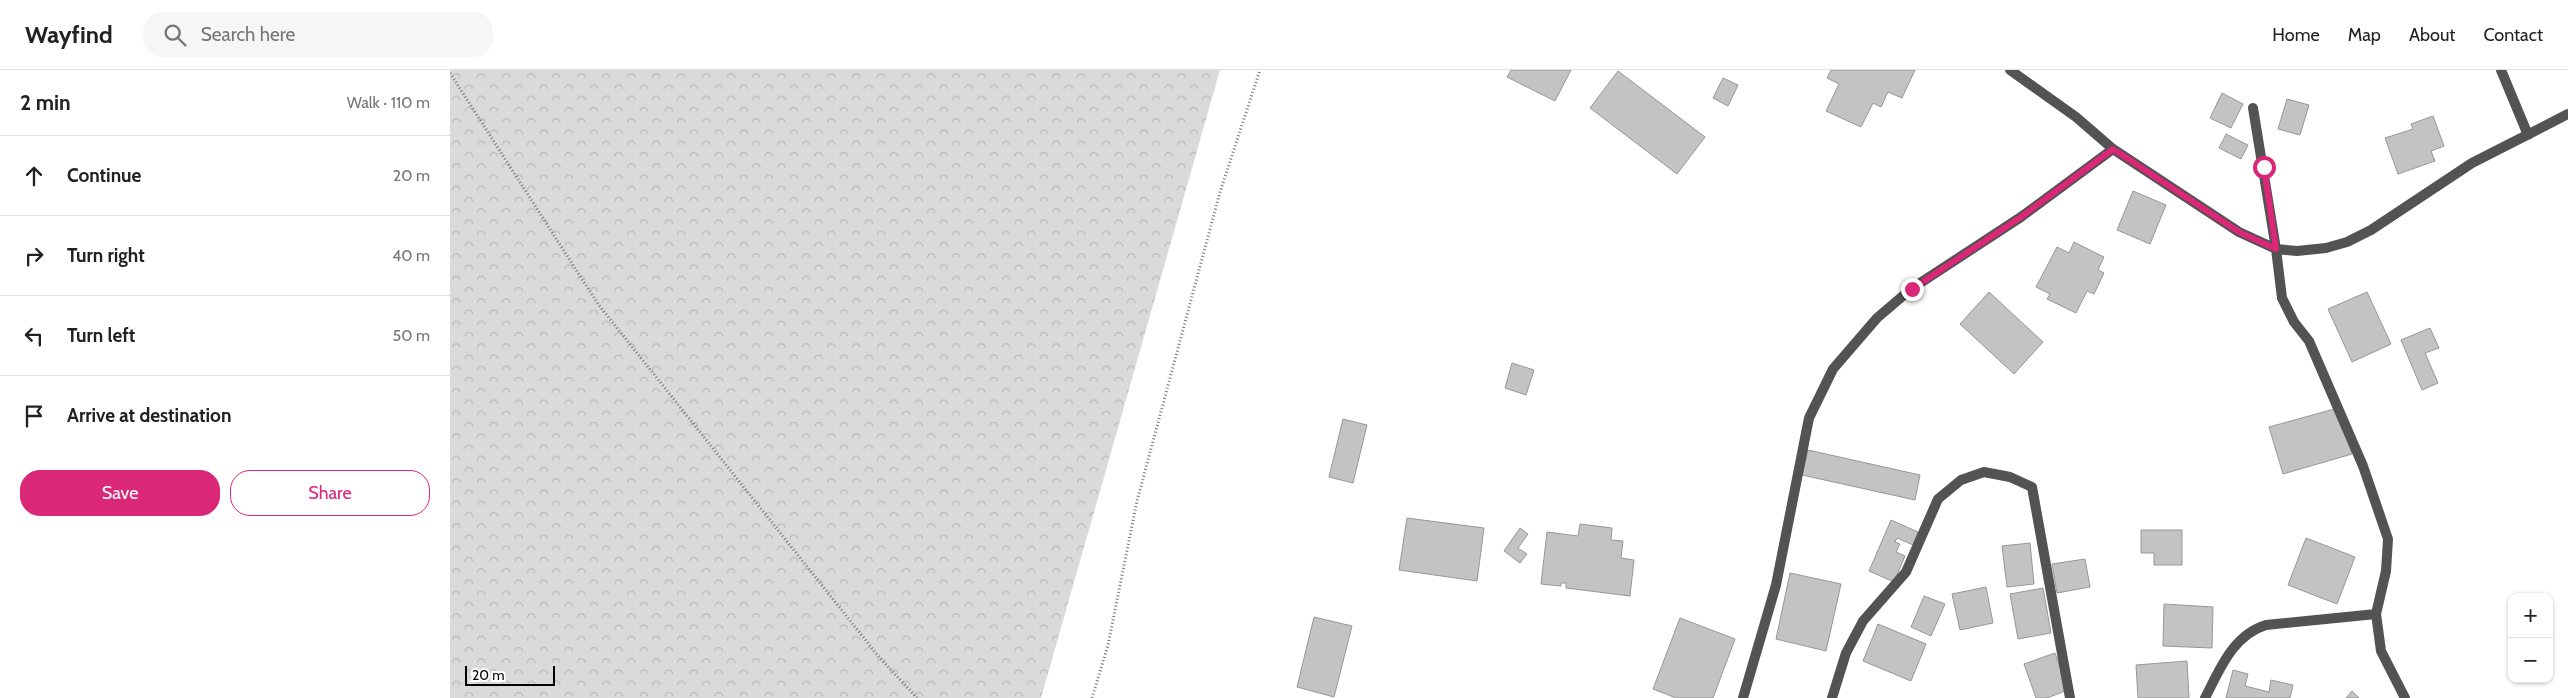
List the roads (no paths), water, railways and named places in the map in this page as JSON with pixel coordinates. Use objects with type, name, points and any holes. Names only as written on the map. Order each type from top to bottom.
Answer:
[{"type":"street","points":[[2010,70],[2076,117],[2113,149],[2239,232],[2276,249],[2297,251],[2326,248],[2347,242],[2371,230],[2472,163],[2568,114]]},
{"type":"street","points":[[2501,70],[2528,135]]},
{"type":"street","points":[[2253,108],[2282,298],[2294,322],[2309,341],[2363,466],[2388,538],[2386,571],[2376,614],[2381,651],[2405,698]]},
{"type":"street","points":[[1743,698],[1776,585],[1810,418],[1833,369],[1877,318],[1912,289],[2021,217],[2113,149]]},
{"type":"street","points":[[1832,698],[1846,653],[1863,621],[1906,572],[1938,499],[1961,480],[1984,472],[2010,477],[2032,487],[2070,698]]},
{"type":"street","points":[[2205,698],[2232,650],[2246,634],[2254,629],[2266,625],[2376,614]]}]
